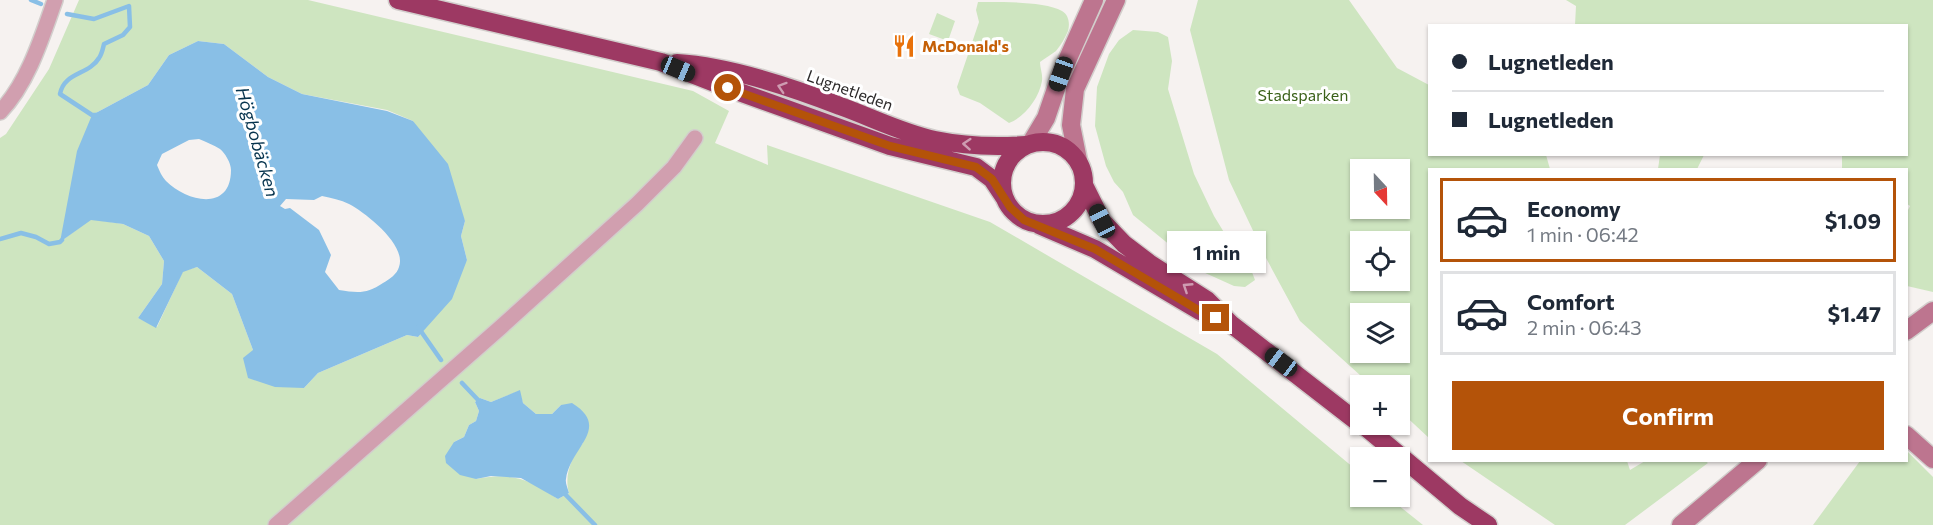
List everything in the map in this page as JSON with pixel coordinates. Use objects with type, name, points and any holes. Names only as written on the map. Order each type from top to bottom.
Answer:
[{"type":"highway","name":"Lugnetleden","points":[[398,0],[662,62],[868,138],[908,151],[976,167],[992,179],[1004,197]]},
{"type":"highway","name":"Lugnetleden","points":[[662,62],[711,66],[840,105],[896,128],[934,140],[969,145],[1028,144]]},
{"type":"highway","points":[[1034,223],[1053,223],[1067,217],[1079,203],[1084,185],[1084,174],[1078,160],[1057,143],[1042,141],[1028,144],[1010,157],[1004,167],[1001,182],[1004,197],[1017,215],[1034,223],[1095,249],[1200,311],[1232,324]]},
{"type":"highway","points":[[1084,185],[1102,221],[1137,254],[1207,300],[1232,324],[1350,415]]},
{"type":"highway","points":[[1373,435],[1385,447]]},
{"type":"highway","points":[[1374,435],[1460,506],[1488,525]]},
{"type":"highway","points":[[1410,470],[1468,525]]},
{"type":"main road","points":[[1028,144],[1046,118],[1061,74],[1094,0]]},
{"type":"main road","points":[[1078,160],[1071,125],[1073,99],[1078,78],[1116,0]]},
{"type":"main road","points":[[1908,330],[1933,311]]},
{"type":"main road","points":[[1908,437],[1933,459]]},
{"type":"main road","points":[[1681,525],[1756,462]]},
{"type":"street","points":[[0,112],[8,104],[24,77],[55,0]]},
{"type":"street","points":[[276,525],[637,204],[674,167],[695,138]]},
{"type":"green space","points":[[79,0],[308,0],[693,91],[729,111],[715,143],[768,165],[767,145],[990,222],[1217,354],[1350,465],[1350,507],[1400,507],[1423,525],[0,525],[0,138],[6,134],[49,69]],"holes":[[[198,41],[224,44],[268,77],[302,94],[387,110],[413,121],[465,221],[461,236],[467,260],[418,337],[407,335],[318,373],[304,388],[253,350],[232,294],[197,267],[183,271],[157,327],[138,318],[162,284],[164,261],[149,236],[123,224],[91,219],[60,242],[92,115],[148,85],[169,55]],[[519,391],[523,403],[536,414],[552,414],[561,405],[583,443],[570,467],[567,480],[569,493],[558,499],[538,486],[520,479],[500,476],[476,479],[454,442],[464,437],[469,425],[476,421],[479,411],[475,402],[480,398],[491,402]]]},
{"type":"green space","name":"Stadsparken","points":[[1198,0],[1349,0],[1397,68],[1428,84],[1428,156],[1546,156],[1550,168],[1428,168],[1428,437],[1410,420],[1410,375],[1360,375],[1300,321],[1266,258],[1229,180],[1190,30]]},
{"type":"green space","points":[[1566,0],[1933,0],[1933,292],[1908,286],[1908,210],[1910,206],[1908,205],[1908,168],[1842,168],[1842,156],[1908,156],[1908,24],[1575,24],[1576,6]]},
{"type":"green space","points":[[978,2],[1044,5],[1062,11],[1068,20],[1068,31],[1060,46],[1040,62],[1042,81],[1034,100],[1026,112],[1009,123],[980,103],[960,95],[957,87],[979,22],[976,10]]},
{"type":"green space","points":[[937,13],[955,21],[948,41],[929,34]]},
{"type":"green space","points":[[1133,30],[1158,32],[1168,37],[1172,61],[1168,89],[1194,174],[1214,216],[1233,247],[1250,267],[1255,280],[1245,287],[1234,286],[1203,272],[1133,215],[1123,192],[1114,182],[1106,166],[1095,126],[1097,87],[1109,54],[1119,40]]},
{"type":"green space","points":[[1660,156],[1704,156],[1698,168],[1658,168]]},
{"type":"green space","points":[[1908,452],[1933,477],[1933,525],[1813,525],[1859,462],[1908,462]]},
{"type":"green space","points":[[1462,462],[1627,462],[1630,470],[1643,462],[1708,463],[1625,525],[1555,525]]},
{"type":"water","points":[[198,41],[224,44],[268,77],[302,94],[387,111],[413,121],[448,164],[465,221],[461,236],[467,260],[452,299],[418,337],[407,335],[318,373],[304,388],[275,387],[248,378],[243,358],[253,350],[232,294],[197,267],[183,272],[156,328],[138,318],[162,284],[164,261],[149,236],[123,224],[91,220],[60,242],[77,151],[92,115],[148,85],[169,55]],"holes":[[[199,139],[220,149],[230,164],[229,183],[224,192],[216,197],[206,199],[185,194],[166,181],[157,165],[162,154],[189,140]],[[322,196],[349,204],[374,222],[391,240],[400,258],[398,270],[393,276],[367,291],[339,290],[325,272],[331,255],[319,230],[290,208],[285,209],[280,206],[286,199],[314,200]]]},
{"type":"water","points":[[520,390],[523,403],[536,414],[552,414],[561,405],[572,403],[583,412],[588,421],[589,430],[586,438],[569,468],[566,484],[569,493],[558,499],[521,478],[491,476],[476,479],[460,475],[446,463],[445,456],[454,442],[464,437],[469,425],[476,421],[479,411],[475,402],[480,398],[491,402]]},
{"type":"waterway","name":"Högbobäcken","points":[[31,0],[41,4]]},
{"type":"waterway","name":"Högbobäcken","points":[[67,14],[94,19],[129,6],[130,27],[123,35],[104,44],[95,64],[66,81],[60,94],[92,115],[98,115]]},
{"type":"waterway","points":[[0,239],[21,233],[49,244],[62,240]]},
{"type":"waterway","name":"Högbobäcken","points":[[418,327],[441,360]]},
{"type":"waterway","name":"Högbobäcken","points":[[462,383],[480,402]]},
{"type":"waterway","name":"Högbobäcken","points":[[563,492],[595,525]]},
{"type":"place","name":"McDonald's","points":[[904,46]]},
{"type":"route","points":[[728,88],[890,146],[976,167],[992,179],[1010,207],[1024,220],[1095,249],[1200,311],[1216,318]]}]
